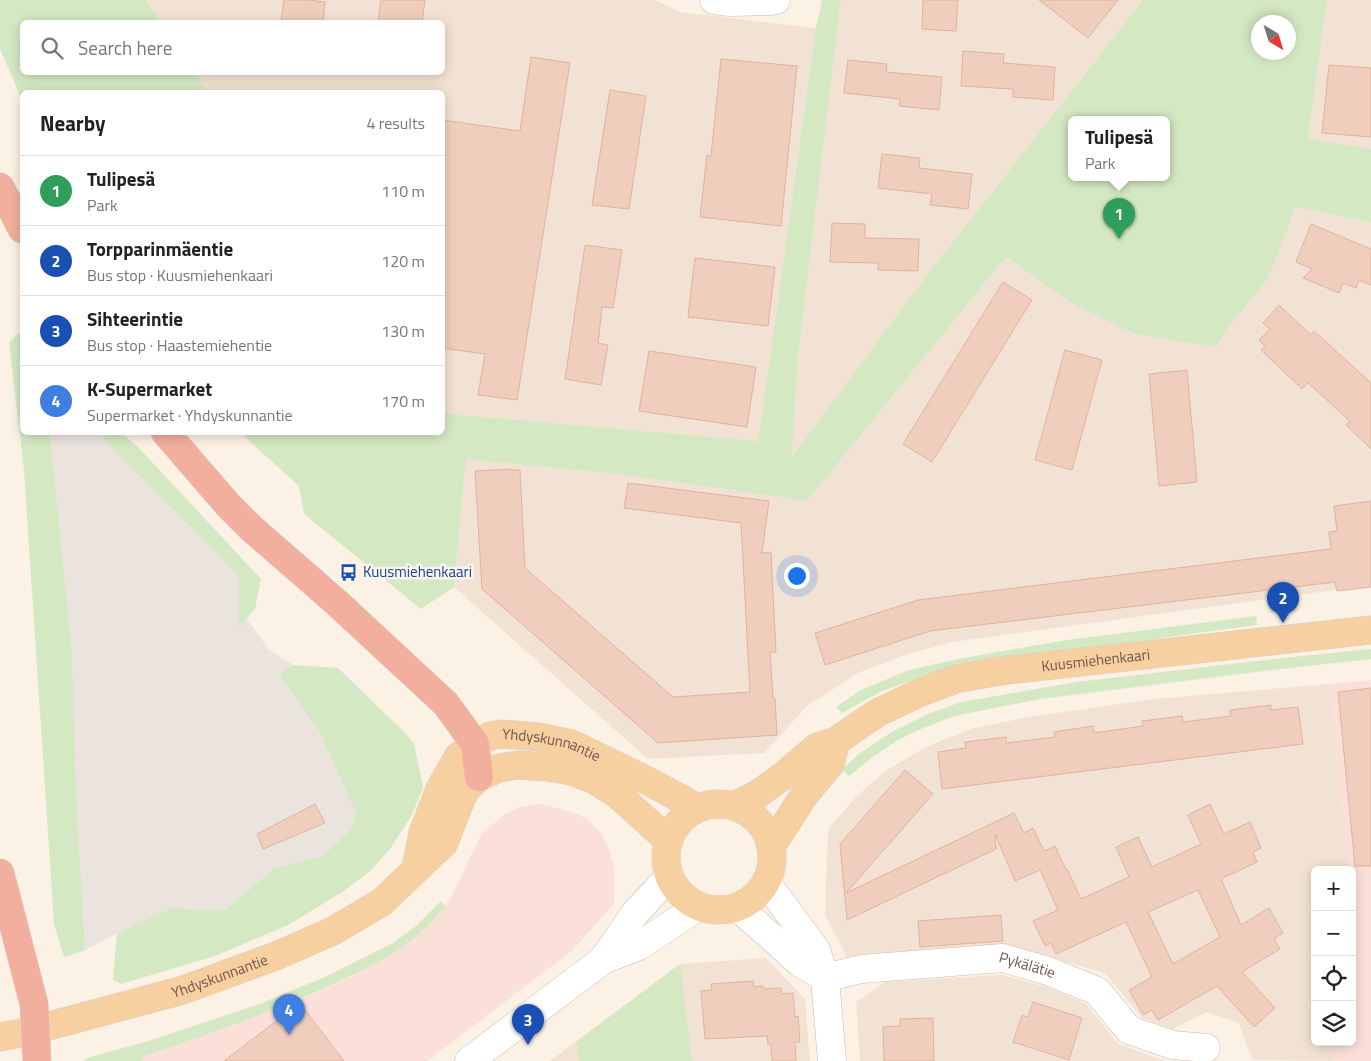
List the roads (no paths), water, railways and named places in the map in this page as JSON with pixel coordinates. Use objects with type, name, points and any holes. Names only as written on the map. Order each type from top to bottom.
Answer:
[{"type":"highway","points":[[0,187],[20,225]]},
{"type":"highway","points":[[168,435],[228,505],[251,528],[336,602],[446,704],[475,744],[480,777]]},
{"type":"highway","points":[[0,873],[34,1004],[37,1061]]},
{"type":"main road","name":"Kuusmiehenkaari","points":[[734,806],[758,794],[817,747],[836,741],[877,713],[919,693],[956,679],[1000,671],[1371,630]]},
{"type":"main road","name":"Yhdyskunnantie","points":[[416,868],[422,833],[440,789],[458,757],[475,744],[490,736],[501,734],[539,737],[572,744],[698,808]]},
{"type":"main road","points":[[771,846],[803,797],[830,764],[836,741]]},
{"type":"main road","name":"Yhdyskunnantie","points":[[0,1037],[35,1030],[180,991],[276,956],[333,931],[365,913],[387,897],[444,843],[460,799],[467,788],[480,777],[499,768],[518,765],[570,771],[593,779],[617,794],[669,841]]},
{"type":"main road","points":[[715,804],[734,806],[743,809],[759,822],[769,838],[772,862],[770,872],[766,882],[756,896],[737,907],[720,910],[698,906],[680,894],[674,886],[666,862],[666,851],[669,841],[678,824],[698,808],[715,804]]},
{"type":"street","points":[[714,0],[730,2],[774,1]]},
{"type":"street","points":[[603,960],[636,912],[670,876]]},
{"type":"street","points":[[766,882],[816,950],[825,978],[832,1061]]},
{"type":"street","points":[[469,1061],[603,960],[638,946],[698,906]]},
{"type":"street","points":[[737,907],[799,962],[825,978]]},
{"type":"street","name":"Pykälätie","points":[[825,978],[861,969],[1003,958],[1048,971],[1097,991],[1129,1030],[1173,1045],[1206,1048]]},
{"type":"place","name":"Tulipesä","points":[[1119,239]]},
{"type":"place","name":"Kuusmiehenkaari","points":[[349,572]]},
{"type":"place","name":"Torpparinmäentie","points":[[1283,623]]},
{"type":"place","name":"K-Supermarket","points":[[289,1035]]},
{"type":"place","name":"Sihteerintie","points":[[528,1045]]}]
